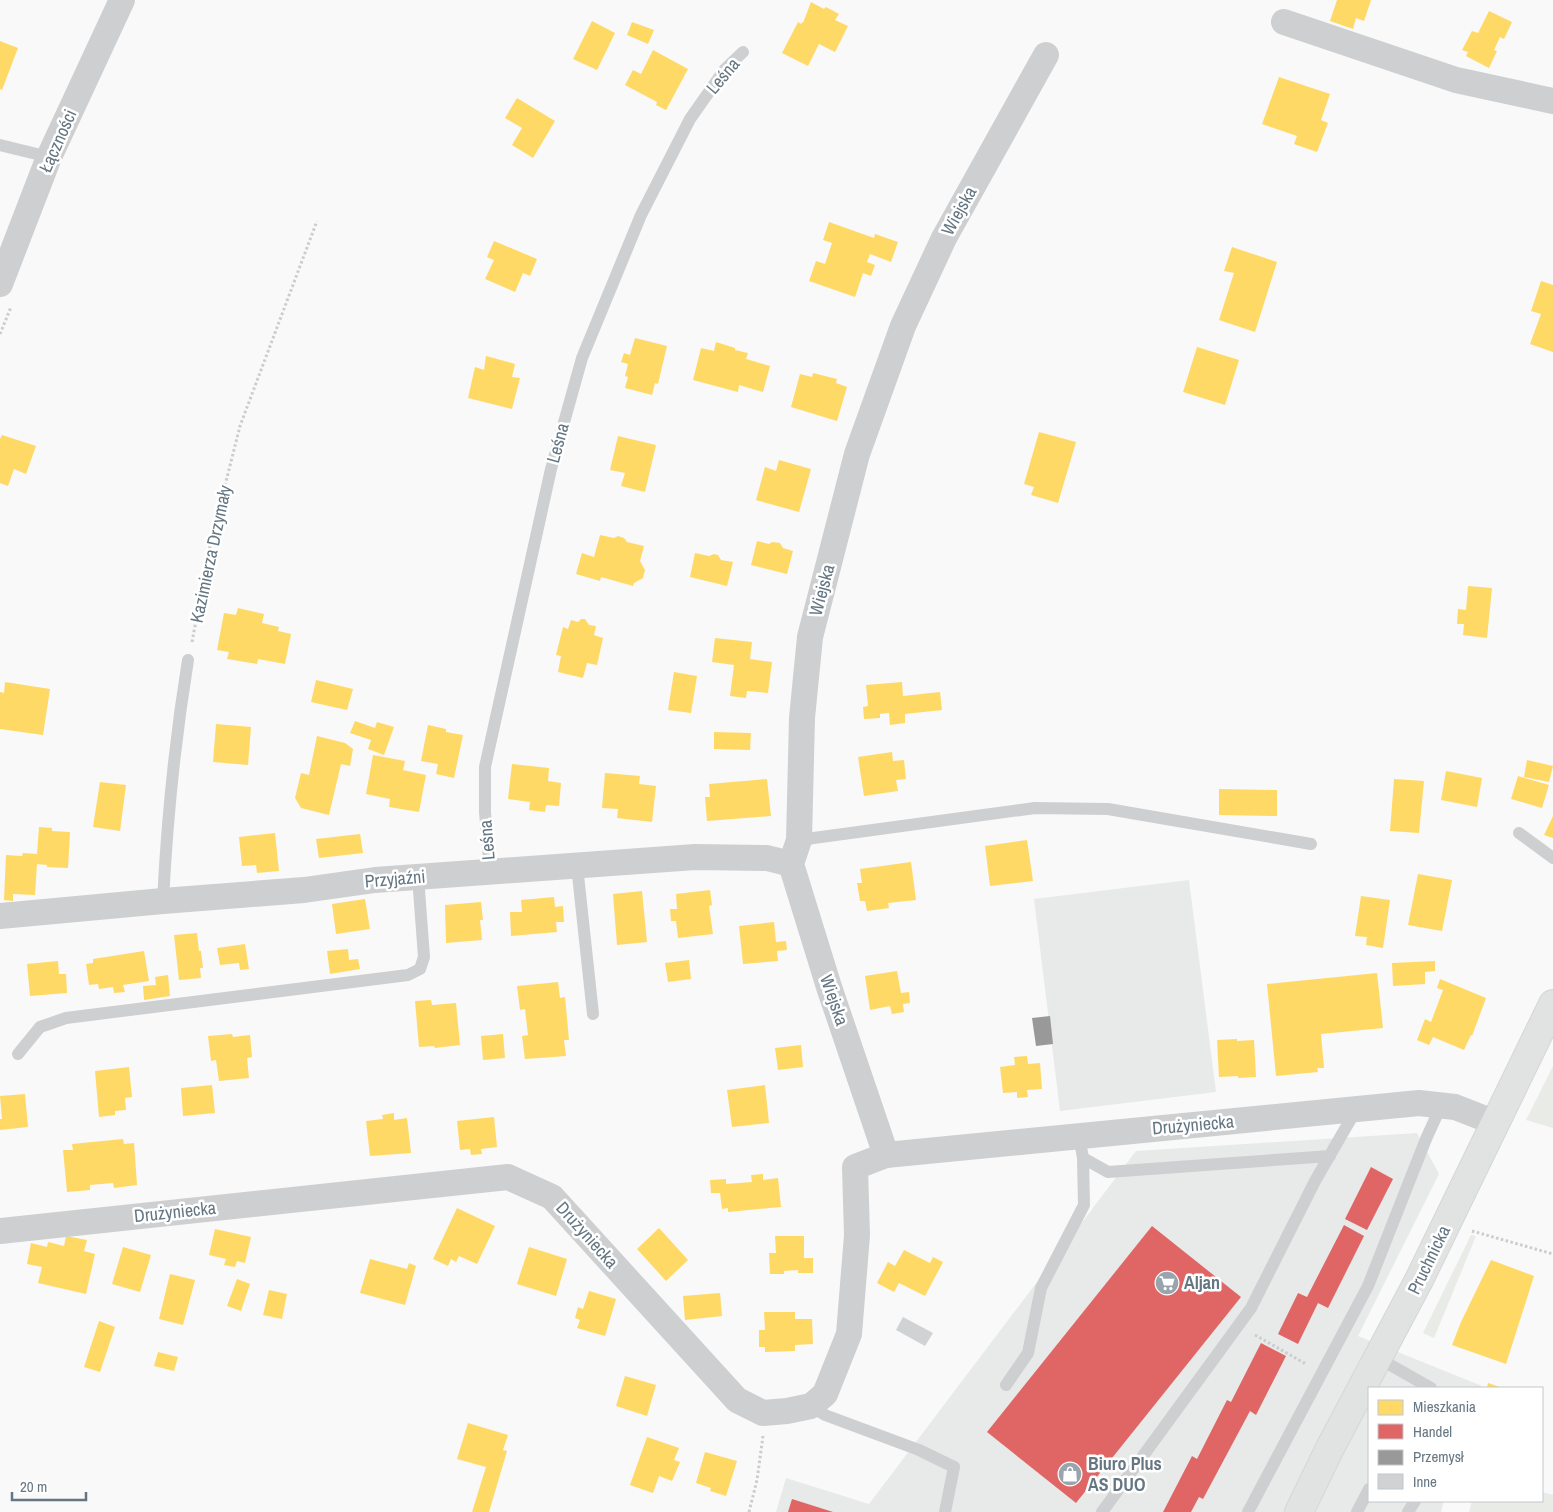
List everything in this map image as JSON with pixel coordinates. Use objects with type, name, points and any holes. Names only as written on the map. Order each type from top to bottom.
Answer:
[{"type":"main road","name":"Pruchnicka","points":[[1299,1512],[1330,1448],[1419,1280],[1553,1004]]},
{"type":"street","name":"Łączności","points":[[0,284],[49,158],[122,0]]},
{"type":"street","points":[[1284,22],[1456,80],[1553,101]]},
{"type":"street","name":"Wiejska","points":[[886,1155],[829,987],[795,852],[802,718],[810,637],[857,454],[903,326],[944,238],[1046,55]]},
{"type":"street","name":"Przyjaźni","points":[[0,916],[163,900],[304,890],[375,880],[695,857],[767,858],[795,852]]},
{"type":"street","name":"Drużyniecka","points":[[811,1406],[825,1394],[849,1334],[857,1235],[855,1167],[886,1155],[1081,1147],[1356,1110],[1420,1104],[1455,1107],[1496,1123]]},
{"type":"street","name":"Drużyniecka","points":[[0,1231],[508,1177],[552,1197],[737,1400],[764,1413]]},
{"type":"street","points":[[764,1413],[811,1406]]},
{"type":"lane","name":"Leśna","points":[[490,872],[485,812],[485,766],[551,469],[582,358],[641,215],[690,119],[725,69],[743,52]]},
{"type":"lane","points":[[0,145],[49,158]]},
{"type":"lane","points":[[163,900],[166,839],[177,727],[188,660]]},
{"type":"lane","points":[[795,852],[1035,808],[1108,809],[1310,844]]},
{"type":"lane","points":[[1520,833],[1553,858]]},
{"type":"lane","points":[[577,866],[593,1014]]},
{"type":"lane","points":[[18,1054],[40,1028],[66,1018],[408,975],[420,969],[424,957],[418,877]]},
{"type":"lane","points":[[1248,1512],[1368,1286],[1441,1106]]},
{"type":"lane","points":[[1102,1512],[1251,1308],[1315,1181],[1356,1110]]},
{"type":"lane","points":[[1081,1147],[1108,1172],[1330,1156]]},
{"type":"lane","points":[[1006,1385],[1028,1353],[1041,1288],[1084,1204],[1081,1147]]},
{"type":"lane","points":[[1378,1358],[1429,1387]]},
{"type":"lane","points":[[811,1406],[825,1415],[919,1450],[954,1467],[945,1512]]},
{"type":"lane","points":[[1357,1512],[1368,1492]]},
{"type":"path","name":"Kazimierza Drzymały","points":[[188,660],[211,541],[240,426],[317,221]]},
{"type":"path","points":[[1469,1230],[1553,1254]]},
{"type":"path","points":[[1238,1325],[1322,1374]]},
{"type":"path","points":[[749,1512],[757,1480],[764,1413]]},
{"type":"shaded area","points":[[1189,880],[1216,1092],[1060,1111],[1034,899]]},
{"type":"shaded area","points":[[1553,1066],[1553,1128],[1526,1120]]},
{"type":"shaded area","points":[[1417,1133],[1439,1174],[1358,1336],[1482,1386],[1368,1387],[1368,1502],[1444,1502],[1441,1512],[776,1512],[786,1478],[869,1504],[1136,1151]]},
{"type":"shaded area","points":[[1471,1235],[1476,1236],[1434,1338],[1423,1333]]},
{"type":"shaded area","points":[[1543,1492],[1553,1495],[1553,1512],[1469,1512],[1472,1502],[1543,1502]]},
{"type":"building: Mieszkania","points":[[1337,0],[1371,0],[1364,21],[1356,18],[1353,29],[1330,21]]},
{"type":"building: Mieszkania","points":[[811,2],[839,14],[835,20],[848,26],[835,52],[819,44],[808,66],[782,53],[798,22],[803,23]]},
{"type":"building: Mieszkania","points":[[1489,11],[1512,22],[1504,39],[1500,37],[1494,50],[1497,51],[1489,68],[1466,56],[1468,52],[1462,50],[1472,31],[1478,33]]},
{"type":"building: Mieszkania","points":[[592,21],[615,33],[597,70],[573,59]]},
{"type":"building: Mieszkania","points":[[632,22],[654,30],[648,44],[627,35]]},
{"type":"building: Mieszkania","points":[[0,41],[18,48],[2,90],[0,89]]},
{"type":"building: Mieszkania","points":[[653,50],[688,69],[666,110],[656,105],[657,102],[625,85],[633,70],[641,74]]},
{"type":"building: Mieszkania","points":[[1279,77],[1330,94],[1321,120],[1328,123],[1317,152],[1294,144],[1297,136],[1262,124]]},
{"type":"building: Mieszkania","points":[[517,98],[555,121],[533,158],[512,145],[522,128],[505,118]]},
{"type":"building: Mieszkania","points":[[829,222],[874,238],[875,234],[898,242],[891,262],[870,254],[867,262],[875,265],[871,276],[863,273],[855,297],[809,281],[816,261],[825,264],[832,243],[823,240]]},
{"type":"building: Mieszkania","points":[[494,241],[537,259],[530,276],[523,273],[515,292],[485,279],[494,260],[487,257]]},
{"type":"building: Mieszkania","points":[[1232,247],[1277,262],[1255,332],[1219,320],[1234,273],[1224,271]]},
{"type":"building: Mieszkania","points":[[1541,281],[1553,285],[1553,352],[1530,344],[1541,314],[1531,311]]},
{"type":"building: Mieszkania","points":[[635,338],[667,346],[658,384],[655,383],[652,395],[625,388],[628,377],[625,376],[628,364],[621,362],[624,353],[630,355]]},
{"type":"building: Mieszkania","points":[[716,342],[748,353],[746,359],[770,366],[763,392],[739,385],[738,392],[693,380],[701,348],[714,351]]},
{"type":"building: Mieszkania","points":[[1197,347],[1239,360],[1225,405],[1183,392]]},
{"type":"building: Mieszkania","points":[[486,356],[515,364],[512,377],[520,378],[512,409],[468,398],[475,367],[484,370]]},
{"type":"building: Mieszkania","points":[[813,373],[837,379],[836,383],[847,387],[837,421],[791,407],[800,374],[812,377]]},
{"type":"building: Mieszkania","points":[[1039,432],[1076,442],[1058,503],[1031,495],[1034,487],[1024,484]]},
{"type":"building: Mieszkania","points":[[2,435],[36,446],[26,474],[14,469],[8,486],[0,483],[0,439]]},
{"type":"building: Mieszkania","points":[[618,436],[656,445],[645,492],[621,486],[625,473],[610,470]]},
{"type":"building: Mieszkania","points":[[779,460],[811,469],[799,512],[756,500],[765,467],[776,471]]},
{"type":"building: Mieszkania","points":[[600,535],[614,538],[618,536],[624,538],[627,542],[644,546],[640,561],[645,570],[643,578],[634,583],[633,586],[601,577],[600,581],[576,574],[582,553],[594,557]]},
{"type":"building: Mieszkania","points":[[757,541],[769,544],[772,542],[780,543],[783,548],[793,551],[787,574],[751,565]]},
{"type":"building: Mieszkania","points":[[695,553],[709,556],[714,554],[718,555],[721,560],[733,562],[727,586],[690,577]]},
{"type":"building: Mieszkania","points":[[1468,586],[1492,588],[1487,638],[1463,635],[1464,624],[1457,624],[1458,609],[1466,610]]},
{"type":"building: Mieszkania","points":[[238,608],[264,614],[262,623],[279,627],[278,631],[291,634],[285,664],[258,659],[257,664],[227,659],[229,652],[217,650],[224,613],[236,615]]},
{"type":"building: Mieszkania","points":[[581,619],[585,619],[589,625],[596,626],[594,635],[603,638],[597,665],[587,663],[583,678],[558,672],[561,656],[556,655],[563,627],[568,629],[571,620],[578,622]]},
{"type":"building: Mieszkania","points":[[715,638],[752,642],[750,659],[772,662],[768,693],[747,691],[746,698],[730,696],[734,665],[712,662]]},
{"type":"building: Mieszkania","points":[[674,672],[697,676],[691,713],[668,710]]},
{"type":"building: Mieszkania","points":[[316,680],[353,689],[347,710],[311,702]]},
{"type":"building: Mieszkania","points":[[5,682],[50,689],[43,735],[0,729],[0,692],[4,693]]},
{"type":"building: Mieszkania","points":[[902,682],[903,696],[940,692],[942,710],[905,714],[905,723],[890,725],[889,713],[880,714],[880,718],[864,719],[863,707],[868,706],[866,685]]},
{"type":"building: Mieszkania","points":[[355,721],[375,728],[377,722],[394,727],[384,755],[368,749],[371,740],[350,733]]},
{"type":"building: Mieszkania","points":[[216,724],[251,727],[248,765],[213,762]]},
{"type":"building: Mieszkania","points":[[428,725],[446,729],[446,732],[463,735],[454,778],[436,774],[438,764],[421,761]]},
{"type":"building: Mieszkania","points":[[714,732],[751,733],[750,750],[714,749]]},
{"type":"building: Mieszkania","points":[[317,736],[345,743],[353,749],[350,766],[341,764],[329,815],[301,808],[295,798],[301,773],[309,775]]},
{"type":"building: Mieszkania","points":[[892,752],[893,761],[904,760],[906,779],[896,780],[898,791],[864,796],[858,757]]},
{"type":"building: Mieszkania","points":[[373,755],[405,761],[403,770],[426,775],[419,812],[389,807],[390,799],[366,794]]},
{"type":"building: Mieszkania","points":[[1527,760],[1553,766],[1549,782],[1524,777]]},
{"type":"building: Mieszkania","points":[[512,764],[549,768],[548,781],[561,783],[559,806],[546,805],[545,812],[529,810],[530,802],[508,799]]},
{"type":"building: Mieszkania","points":[[1446,771],[1482,778],[1477,807],[1441,800]]},
{"type":"building: Mieszkania","points":[[605,773],[640,776],[639,784],[656,786],[652,822],[617,818],[618,809],[602,808]]},
{"type":"building: Mieszkania","points":[[1518,776],[1549,785],[1542,808],[1511,799]]},
{"type":"building: Mieszkania","points":[[767,779],[771,816],[707,821],[705,797],[710,797],[709,784]]},
{"type":"building: Mieszkania","points":[[1394,779],[1424,781],[1419,833],[1390,831]]},
{"type":"building: Mieszkania","points":[[100,782],[126,785],[120,831],[93,827]]},
{"type":"building: Mieszkania","points":[[1219,789],[1277,790],[1277,816],[1219,815]]},
{"type":"building: Mieszkania","points":[[1553,816],[1553,838],[1544,835]]},
{"type":"building: Mieszkania","points":[[39,827],[52,828],[52,831],[70,832],[68,868],[47,867],[47,865],[37,864],[35,895],[13,894],[13,901],[4,900],[6,855],[22,856],[23,853],[37,854]]},
{"type":"building: Mieszkania","points":[[275,833],[279,871],[257,873],[256,865],[242,866],[239,837]]},
{"type":"building: Mieszkania","points":[[360,834],[363,853],[319,858],[316,839]]},
{"type":"building: Mieszkania","points":[[1027,840],[1033,881],[990,886],[985,846]]},
{"type":"building: Mieszkania","points":[[911,862],[916,900],[888,903],[889,908],[867,911],[865,901],[860,901],[857,883],[862,883],[860,869]]},
{"type":"building: Mieszkania","points":[[1418,874],[1452,880],[1442,931],[1408,925]]},
{"type":"building: Mieszkania","points":[[710,890],[712,905],[709,906],[713,934],[678,938],[676,921],[671,921],[670,909],[677,909],[676,894]]},
{"type":"building: Mieszkania","points":[[642,891],[647,942],[617,945],[613,894]]},
{"type":"building: Mieszkania","points":[[1361,896],[1390,900],[1383,948],[1366,945],[1367,937],[1355,936]]},
{"type":"building: Mieszkania","points":[[554,897],[555,907],[563,906],[564,922],[556,922],[557,932],[511,936],[510,912],[522,912],[521,900]]},
{"type":"building: Mieszkania","points":[[365,899],[370,929],[336,934],[332,904]]},
{"type":"building: Mieszkania","points":[[481,902],[483,920],[480,920],[482,940],[446,943],[445,905]]},
{"type":"building: Mieszkania","points":[[774,922],[776,942],[786,941],[787,950],[777,951],[778,961],[743,964],[739,926]]},
{"type":"building: Mieszkania","points":[[197,933],[203,968],[200,968],[201,978],[179,980],[174,935]]},
{"type":"building: Mieszkania","points":[[245,944],[249,969],[240,970],[239,963],[220,965],[217,948]]},
{"type":"building: Mieszkania","points":[[348,949],[349,960],[358,959],[360,969],[330,974],[327,951]]},
{"type":"building: Mieszkania","points":[[144,951],[149,981],[123,985],[125,992],[114,993],[113,987],[99,989],[98,984],[89,985],[86,964],[93,963],[93,959]]},
{"type":"building: Mieszkania","points":[[689,960],[691,979],[668,982],[665,963]]},
{"type":"building: Mieszkania","points":[[58,961],[59,974],[66,974],[67,993],[30,996],[27,964]]},
{"type":"building: Mieszkania","points":[[1435,961],[1435,971],[1425,972],[1425,984],[1393,986],[1392,963]]},
{"type":"building: Mieszkania","points":[[897,971],[901,993],[909,992],[910,1003],[903,1004],[904,1012],[892,1014],[890,1006],[870,1010],[865,976]]},
{"type":"building: Mieszkania","points":[[1377,973],[1383,1028],[1321,1034],[1324,1068],[1317,1068],[1318,1072],[1276,1076],[1267,984]]},
{"type":"building: Mieszkania","points":[[168,975],[170,996],[144,1000],[143,986],[156,985],[155,977]]},
{"type":"building: Mieszkania","points":[[1440,979],[1486,998],[1472,1036],[1464,1050],[1433,1037],[1429,1045],[1417,1040],[1425,1019],[1431,1022],[1443,990],[1437,988]]},
{"type":"building: Mieszkania","points":[[558,982],[560,998],[565,997],[569,1040],[564,1040],[566,1056],[525,1059],[522,1036],[528,1035],[525,1009],[520,1010],[517,986]]},
{"type":"building: Mieszkania","points":[[431,1000],[432,1005],[456,1003],[460,1045],[435,1048],[434,1046],[419,1047],[415,1001]]},
{"type":"building: Mieszkania","points":[[232,1034],[233,1037],[250,1035],[252,1057],[247,1058],[249,1078],[219,1081],[216,1060],[211,1061],[208,1036]]},
{"type":"building: Mieszkania","points":[[503,1034],[505,1058],[483,1060],[481,1036]]},
{"type":"building: Mieszkania","points":[[1237,1039],[1237,1041],[1254,1040],[1256,1077],[1219,1077],[1217,1040]]},
{"type":"building: Mieszkania","points":[[801,1045],[803,1067],[778,1070],[775,1048]]},
{"type":"building: Mieszkania","points":[[1027,1056],[1028,1064],[1040,1063],[1042,1089],[1027,1090],[1028,1097],[1017,1098],[1017,1092],[1003,1093],[1000,1067],[1015,1065],[1014,1057]]},
{"type":"building: Mieszkania","points":[[129,1067],[132,1097],[125,1098],[126,1110],[115,1111],[115,1115],[99,1117],[95,1071]]},
{"type":"building: Mieszkania","points":[[212,1085],[215,1113],[183,1116],[181,1088]]},
{"type":"building: Mieszkania","points":[[765,1085],[769,1123],[732,1127],[727,1090]]},
{"type":"building: Mieszkania","points":[[25,1094],[28,1127],[0,1130],[0,1119],[2,1119],[0,1096]]},
{"type":"building: Mieszkania","points":[[394,1113],[394,1120],[407,1118],[411,1153],[370,1156],[366,1121],[383,1119],[382,1115]]},
{"type":"building: Mieszkania","points":[[494,1117],[497,1147],[481,1149],[482,1154],[471,1155],[470,1149],[460,1150],[457,1121]]},
{"type":"building: Mieszkania","points":[[123,1139],[124,1144],[134,1143],[137,1185],[114,1188],[113,1183],[90,1185],[90,1190],[67,1192],[63,1150],[73,1150],[72,1144]]},
{"type":"building: Mieszkania","points":[[763,1174],[763,1180],[778,1178],[781,1207],[728,1212],[728,1208],[722,1209],[720,1193],[711,1193],[710,1180],[726,1179],[726,1184],[752,1182],[751,1175]]},
{"type":"building: Mieszkania","points":[[457,1208],[495,1226],[477,1264],[459,1256],[456,1262],[451,1259],[448,1266],[433,1259]]},
{"type":"building: Mieszkania","points":[[659,1228],[688,1260],[666,1281],[637,1249]]},
{"type":"building: Mieszkania","points":[[215,1229],[251,1237],[245,1263],[237,1261],[235,1267],[224,1265],[226,1259],[209,1255]]},
{"type":"building: Mieszkania","points":[[66,1236],[87,1240],[84,1251],[95,1254],[86,1294],[38,1283],[42,1267],[27,1264],[31,1243],[47,1247],[48,1242],[64,1246]]},
{"type":"building: Mieszkania","points":[[775,1236],[804,1236],[804,1258],[813,1258],[813,1273],[798,1273],[798,1270],[784,1271],[784,1274],[770,1274],[769,1253],[776,1253]]},
{"type":"building: Mieszkania","points":[[123,1247],[151,1255],[140,1292],[112,1284]]},
{"type":"building: Mieszkania","points":[[529,1247],[567,1259],[556,1296],[517,1284]]},
{"type":"building: Mieszkania","points":[[904,1250],[930,1263],[933,1257],[943,1262],[925,1296],[899,1283],[894,1292],[877,1283],[888,1262],[895,1266]]},
{"type":"building: Mieszkania","points":[[370,1259],[407,1269],[409,1263],[416,1266],[405,1305],[360,1293]]},
{"type":"building: Mieszkania","points":[[1491,1260],[1534,1276],[1506,1364],[1452,1345]]},
{"type":"building: Mieszkania","points":[[170,1274],[195,1280],[183,1325],[159,1319]]},
{"type":"building: Mieszkania","points":[[237,1279],[250,1284],[241,1311],[227,1306]]},
{"type":"building: Mieszkania","points":[[269,1290],[287,1294],[282,1319],[263,1315]]},
{"type":"building: Mieszkania","points":[[589,1291],[616,1299],[605,1336],[577,1328],[580,1320],[575,1318],[578,1307],[583,1309]]},
{"type":"building: Mieszkania","points":[[720,1293],[722,1316],[685,1320],[683,1296]]},
{"type":"building: Mieszkania","points":[[764,1312],[795,1312],[795,1319],[812,1319],[813,1344],[795,1345],[795,1351],[765,1352],[765,1347],[759,1347],[759,1330],[765,1330]]},
{"type":"building: Mieszkania","points":[[99,1321],[115,1327],[100,1372],[84,1367]]},
{"type":"building: Mieszkania","points":[[158,1352],[178,1357],[174,1371],[154,1366]]},
{"type":"building: Mieszkania","points":[[625,1376],[656,1385],[647,1416],[616,1406]]},
{"type":"building: Mieszkania","points":[[1488,1383],[1500,1387],[1487,1387]]},
{"type":"building: Mieszkania","points":[[468,1423],[508,1435],[503,1450],[507,1451],[489,1512],[472,1512],[486,1467],[457,1459]]},
{"type":"building: Mieszkania","points":[[647,1437],[679,1448],[674,1460],[680,1462],[672,1481],[659,1476],[653,1493],[630,1485]]},
{"type":"building: Mieszkania","points":[[705,1452],[737,1461],[726,1496],[710,1491],[711,1488],[696,1483]]},
{"type":"building: Handel","points":[[1371,1167],[1393,1179],[1367,1230],[1345,1219]]},
{"type":"building: Handel","points":[[1344,1225],[1364,1236],[1328,1308],[1318,1303],[1298,1344],[1278,1334],[1298,1293],[1307,1297]]},
{"type":"building: Handel","points":[[1152,1226],[1241,1297],[1076,1503],[987,1432]]},
{"type":"building: Handel","points":[[1261,1343],[1286,1356],[1256,1415],[1250,1411],[1203,1499],[1199,1497],[1191,1512],[1163,1512],[1192,1456],[1197,1459],[1227,1400],[1231,1402]]},
{"type":"building: Handel","points":[[792,1499],[833,1512],[788,1512]]},
{"type":"building: Przemysł","points":[[1050,1016],[1053,1044],[1036,1046],[1032,1018]]},
{"type":"building: Inne","points":[[903,1317],[933,1333],[925,1346],[896,1330]]},
{"type":"place","name":"Aljan","points":[[1167,1283]]},
{"type":"place","name":"Biuro Plus AS DUO","points":[[1070,1474]]}]
